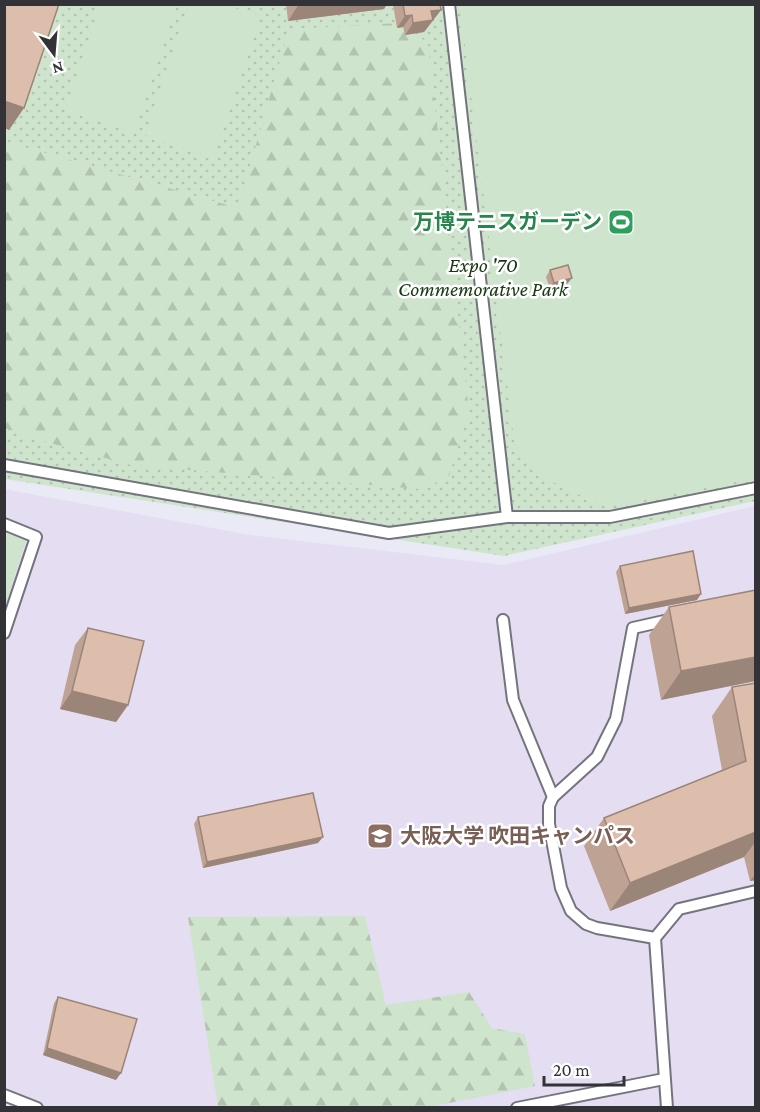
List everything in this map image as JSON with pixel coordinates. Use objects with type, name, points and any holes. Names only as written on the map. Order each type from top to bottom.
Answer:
[{"type":"lane","points":[[449,4],[507,518]]},
{"type":"lane","points":[[4,465],[389,533],[507,518],[610,517],[756,488]]},
{"type":"lane","points":[[4,524],[36,537],[4,633]]},
{"type":"lane","points":[[655,938],[597,928],[586,924],[571,911],[561,888],[549,824],[549,806],[554,797],[597,757],[616,719],[633,628],[682,617]]},
{"type":"lane","points":[[503,620],[513,700],[554,797]]},
{"type":"lane","points":[[667,1107],[655,938],[679,909],[756,891]]},
{"type":"lane","points":[[517,1107],[664,1078]]},
{"type":"lane","points":[[4,1095],[37,1107]]},
{"type":"shaded area","name":"大阪大学 吹田キャンパス","points":[[4,489],[250,535],[504,565],[755,506],[755,1107],[5,1107]]},
{"type":"green space","name":"Expo '70 Commemorative Park","points":[[4,5],[755,5],[755,501],[504,556],[5,479]]},
{"type":"green space","points":[[101,5],[177,5],[134,132],[66,110]]},
{"type":"green space","points":[[189,5],[225,5],[261,16],[213,158],[145,135]]},
{"type":"green space","name":"万博テニスガーデン","points":[[460,5],[755,5],[755,478],[635,502],[602,504],[562,488],[526,463],[514,440]]},
{"type":"green space","points":[[400,23],[428,43],[469,412],[448,479],[419,489],[131,465],[28,437],[5,428],[4,141],[238,208],[289,29]]},
{"type":"green space","points":[[4,533],[26,540],[5,607]]},
{"type":"green space","points":[[365,916],[386,1005],[469,992],[492,1028],[525,1034],[535,1086],[429,1107],[218,1107],[188,917]]},
{"type":"building","points":[[4,4],[59,4],[24,108],[4,101]]},
{"type":"building","points":[[403,4],[440,4],[441,10],[431,11],[433,20],[413,23],[412,15],[405,16]]},
{"type":"building","points":[[568,265],[572,278],[554,283],[550,270]]},
{"type":"building","points":[[693,551],[701,594],[629,608],[620,566]]},
{"type":"building","points":[[756,590],[756,657],[681,671],[669,607]]},
{"type":"building","points":[[88,628],[144,641],[128,705],[72,691]]},
{"type":"building","points":[[756,683],[756,832],[630,883],[604,818],[746,761],[732,687]]},
{"type":"building","points":[[313,793],[323,837],[207,862],[198,817]]},
{"type":"building","points":[[58,997],[137,1019],[121,1073],[47,1048]]},
{"type":"place","name":"万博テニスガーデン","points":[[621,222]]},
{"type":"place","name":"大阪大学 吹田キャンパス","points":[[380,836]]}]
